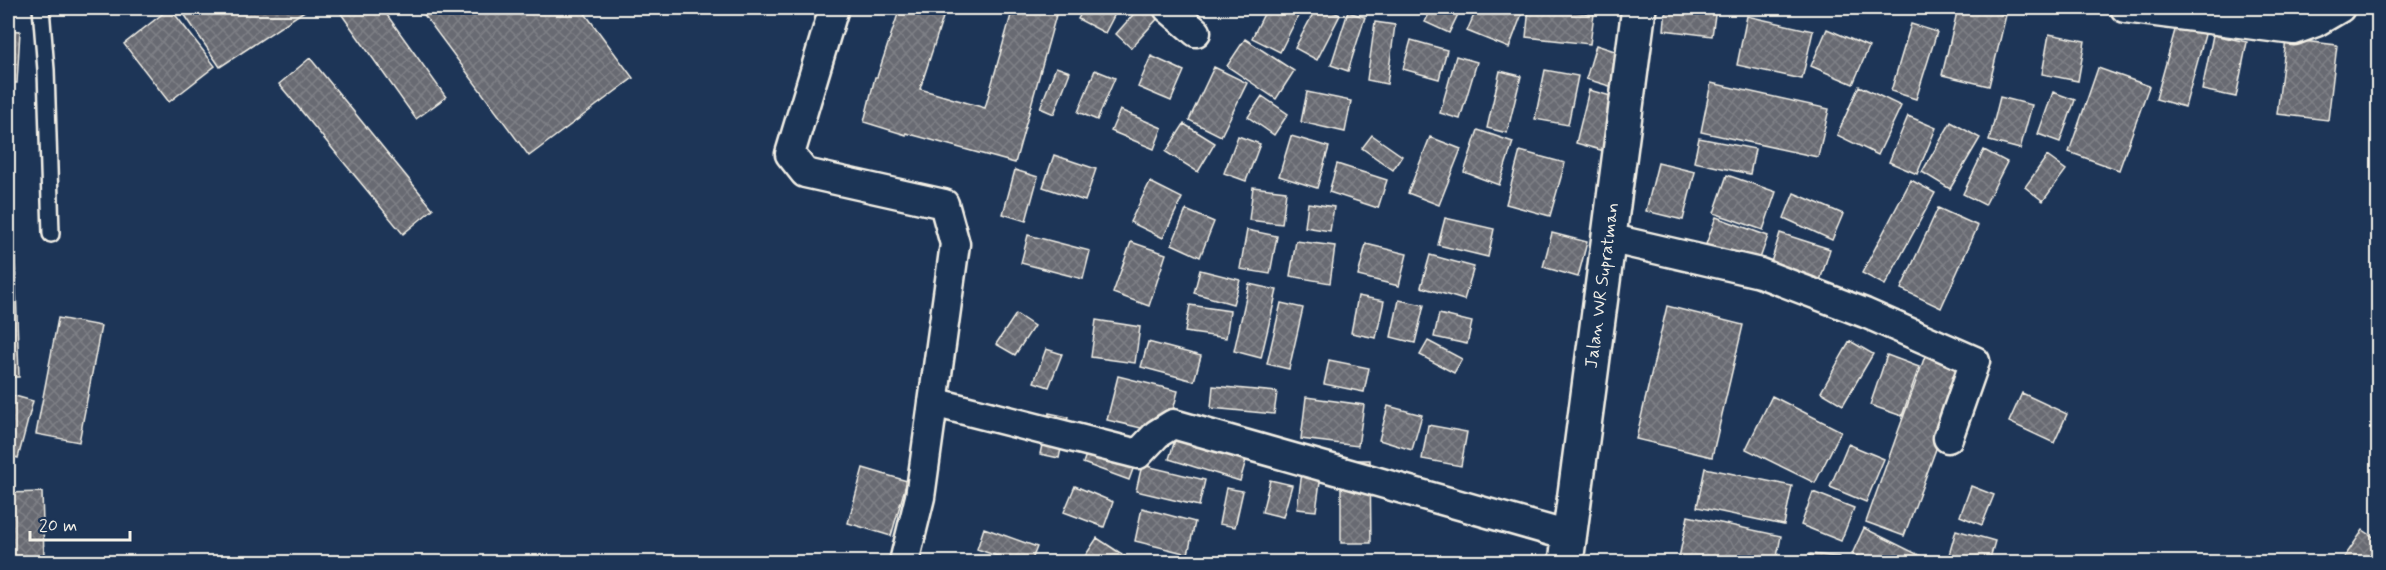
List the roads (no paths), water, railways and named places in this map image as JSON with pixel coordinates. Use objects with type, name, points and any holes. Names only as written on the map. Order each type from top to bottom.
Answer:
[{"type":"main road","name":"Jalan WR Supratman","points":[[1568,549],[1639,8]]},
{"type":"street","points":[[834,8],[790,154],[806,173],[944,204],[955,244],[920,497],[904,562]]},
{"type":"street","points":[[1168,8],[1196,32]]},
{"type":"street","points":[[2126,8],[2294,30],[2316,22],[2340,8]]},
{"type":"street","points":[[1608,238],[1760,273],[1864,313],[1975,361],[1948,438]]},
{"type":"street","points":[[933,402],[1138,454],[1157,434],[1173,424],[1568,549]]},
{"type":"lane","points":[[41,8],[46,70],[51,234]]}]
